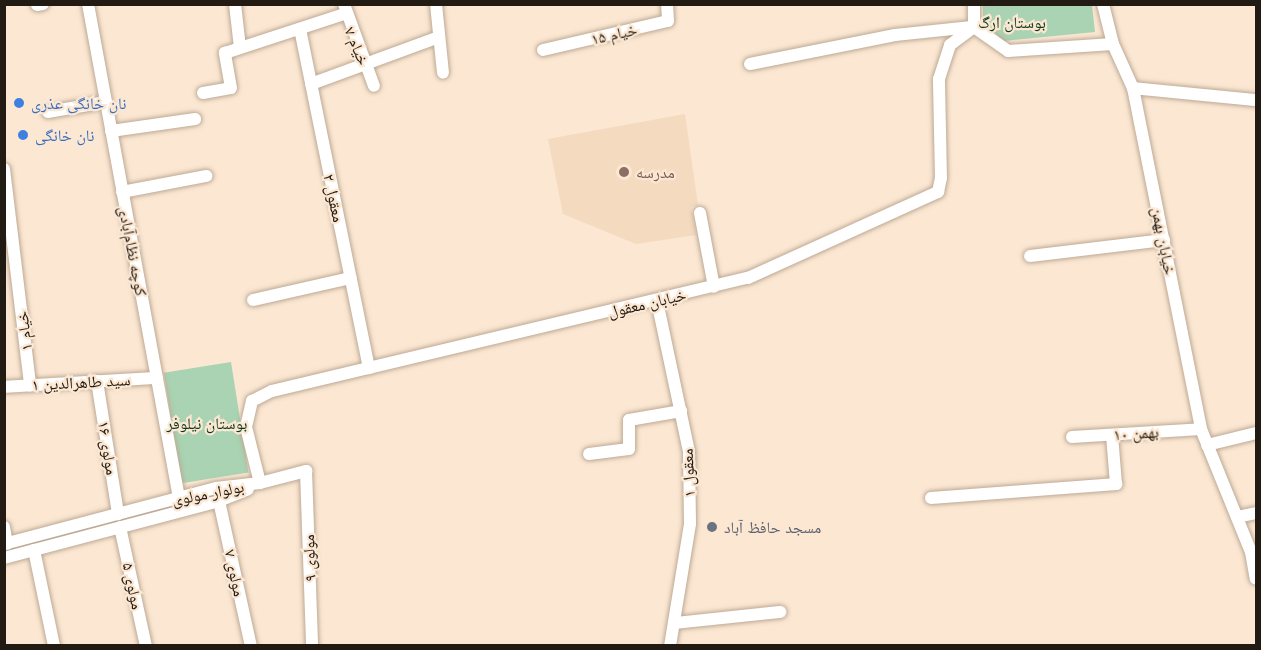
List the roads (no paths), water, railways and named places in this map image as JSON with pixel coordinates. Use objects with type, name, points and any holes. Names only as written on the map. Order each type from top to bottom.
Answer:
[{"type":"street","points":[[38,5],[43,4]]},
{"type":"street","name":"کوچه نظام‌آبادی","points":[[88,4],[179,498]]},
{"type":"street","points":[[235,4],[240,48]]},
{"type":"street","points":[[436,4],[443,73]]},
{"type":"street","name":"خیام ۱۵","points":[[543,50],[668,21],[667,4]]},
{"type":"street","points":[[974,4],[974,27]]},
{"type":"street","name":"خیابان بهمن","points":[[1103,4],[1113,44],[1133,88],[1201,429],[1237,517],[1255,552],[1257,579]]},
{"type":"street","points":[[203,93],[231,88],[225,53],[300,29],[344,9]]},
{"type":"street","name":"خیام ۷","points":[[344,9],[374,86]]},
{"type":"street","points":[[750,64],[895,35],[974,27],[1008,51],[1113,44]]},
{"type":"street","name":"خیابان معقول","points":[[260,483],[246,427],[252,401],[272,391],[748,278],[938,192],[941,178],[939,79],[950,45],[974,27]]},
{"type":"street","name":"معقول ۲","points":[[300,29],[369,368]]},
{"type":"street","points":[[311,84],[439,37]]},
{"type":"street","points":[[1133,88],[1257,100]]},
{"type":"street","points":[[48,112],[106,102]]},
{"type":"street","points":[[111,131],[195,119]]},
{"type":"street","name":"خیام ۱","points":[[4,169],[30,385]]},
{"type":"street","points":[[122,192],[206,176]]},
{"type":"street","points":[[700,213],[714,287]]},
{"type":"street","points":[[1030,256],[1164,240]]},
{"type":"street","points":[[253,300],[351,278]]},
{"type":"street","name":"معقول ۱","points":[[657,301],[689,451],[690,524],[670,645]]},
{"type":"street","name":"سید طاهرالدین ۱","points":[[4,387],[157,378]]},
{"type":"street","name":"مولوی ۱۶","points":[[97,381],[118,514]]},
{"type":"street","points":[[589,454],[628,449],[629,420],[681,411]]},
{"type":"street","name":"بهمن ۱۰","points":[[1072,438],[1201,429]]},
{"type":"street","points":[[1207,445],[1257,433]]},
{"type":"street","points":[[931,498],[1116,484],[1112,435]]},
{"type":"street","name":"مولوی ۹","points":[[260,483],[306,471],[312,645]]},
{"type":"street","name":"بولوار مولوی","points":[[6,544],[216,488],[260,483]]},
{"type":"street","name":"بولوار مولوی","points":[[4,558],[219,501],[260,483]]},
{"type":"street","name":"مولوی ۷","points":[[219,501],[251,645]]},
{"type":"street","points":[[1237,517],[1257,513]]},
{"type":"street","points":[[4,527],[6,544]]},
{"type":"street","name":"مولوی ۵","points":[[120,527],[146,645]]},
{"type":"street","points":[[34,550],[54,645]]},
{"type":"street","points":[[675,623],[780,612]]},
{"type":"place","name":"نان خانگی عذری","points":[[19,103]]},
{"type":"place","name":"نان خانگی","points":[[23,135]]},
{"type":"place","name":"مدرسه","points":[[624,172]]},
{"type":"place","name":"مسجد حافظ آباد","points":[[712,527]]},
{"type":"park label","name":"بوستان ارگ","points":[[1012,22]]},
{"type":"park label","name":"بوستان نیلوفر","points":[[207,423]]}]
